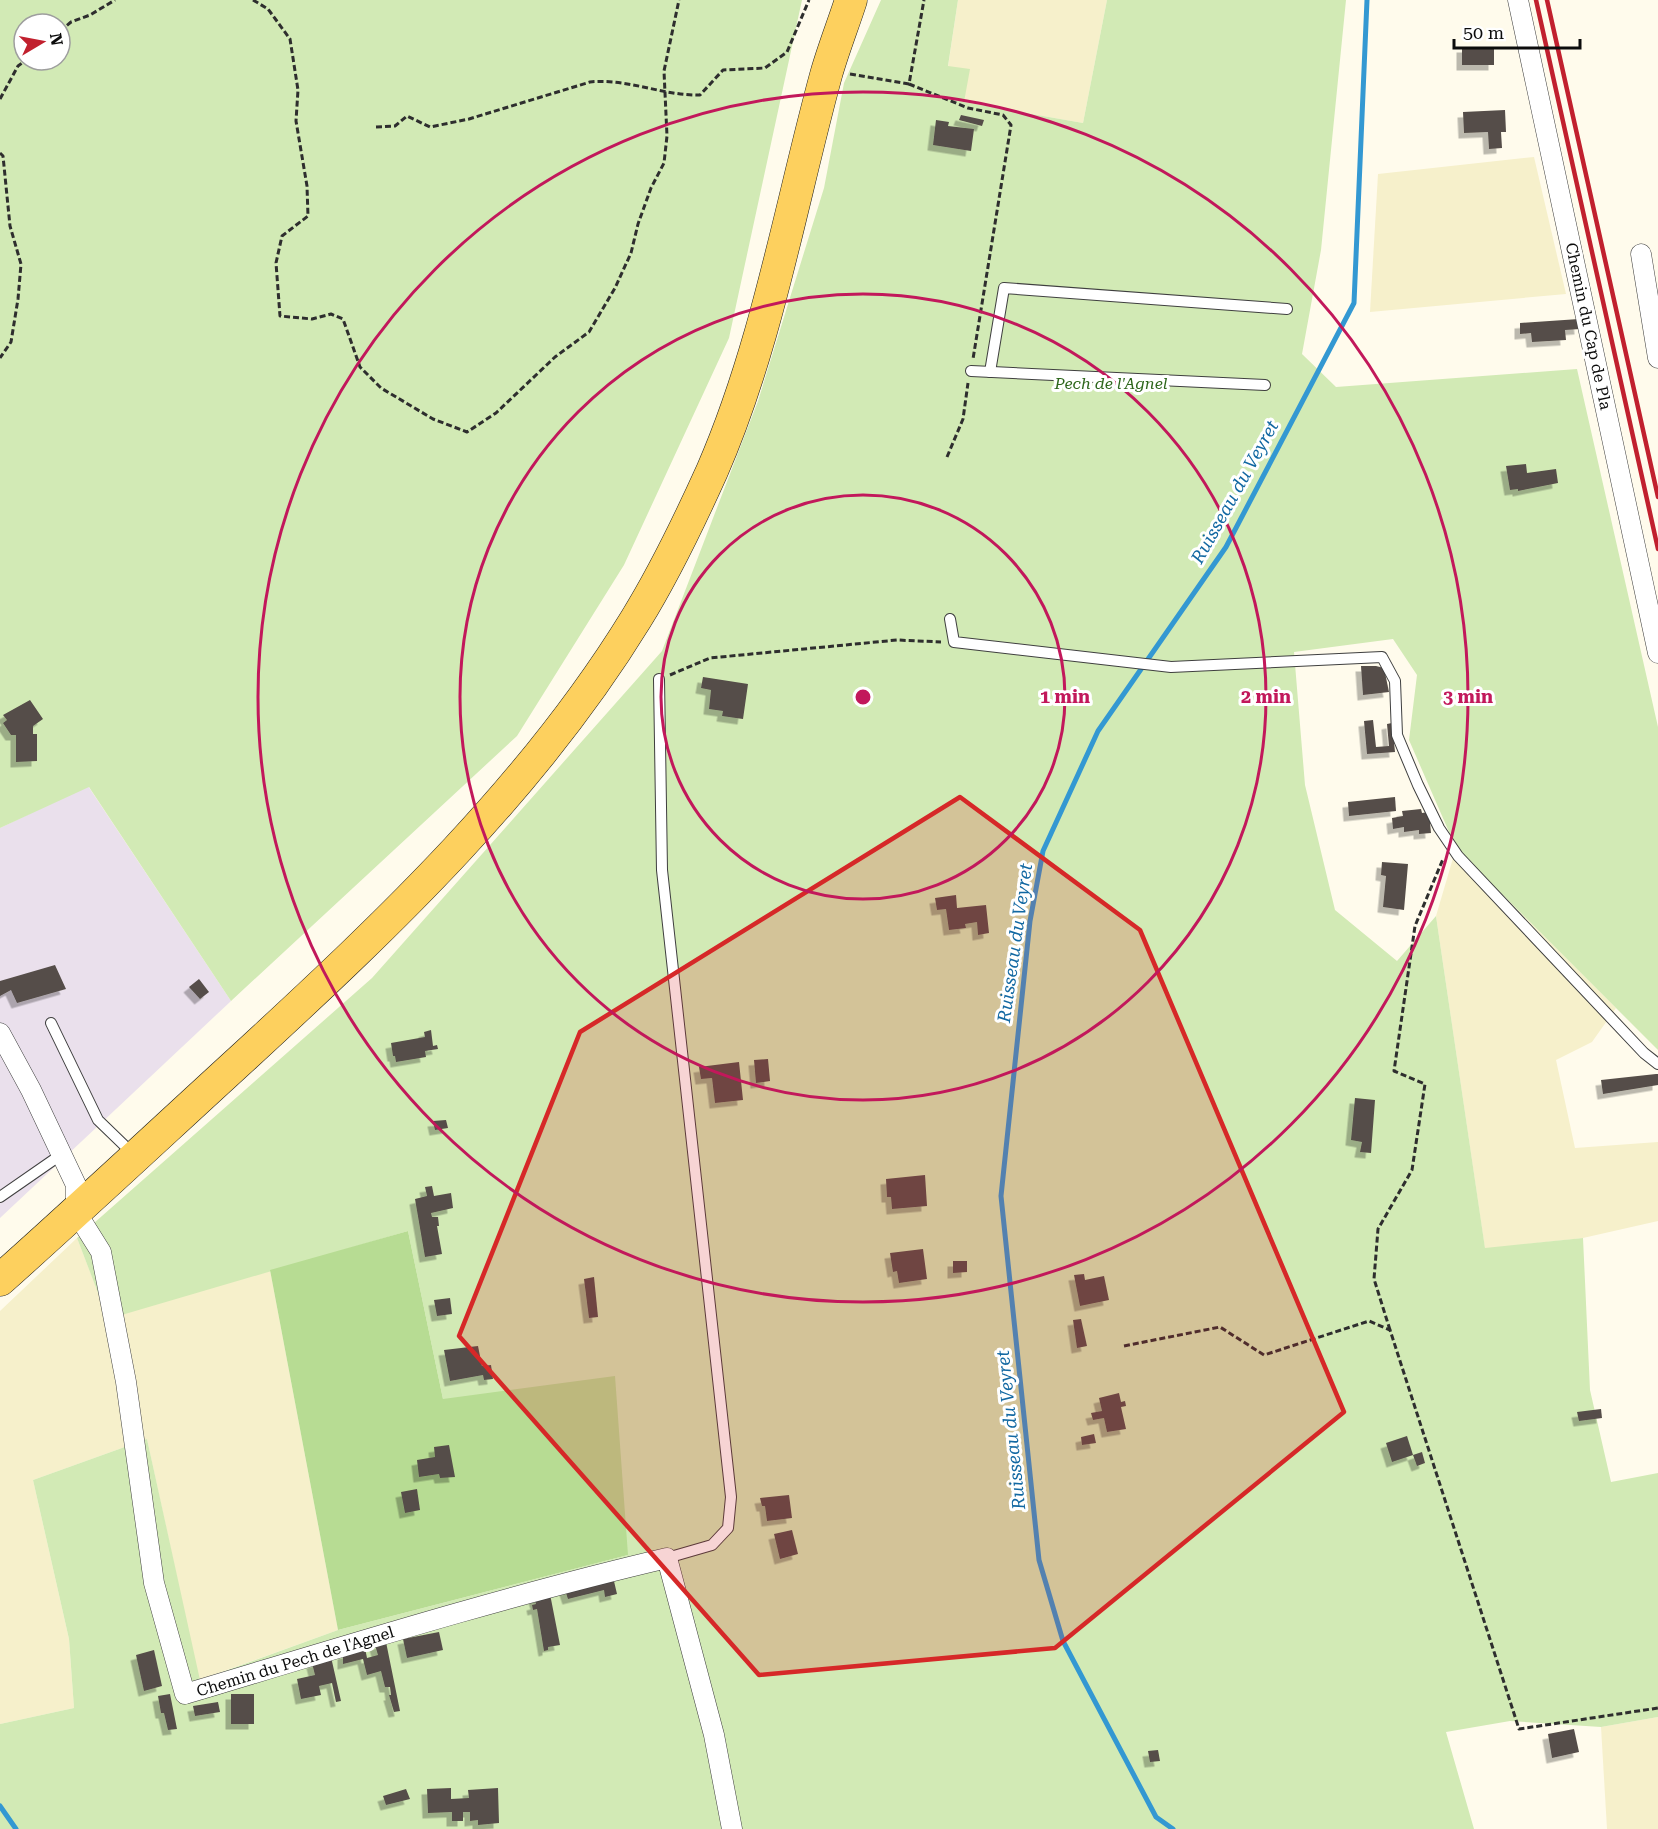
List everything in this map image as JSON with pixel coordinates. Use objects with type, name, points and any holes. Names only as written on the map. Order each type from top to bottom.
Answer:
[{"type":"main road","points":[[0,1280],[125,1147],[358,927],[449,834],[547,722],[616,624],[643,581],[671,529],[725,399],[748,332],[814,68],[836,0]]},
{"type":"main road","points":[[0,1255],[162,1132],[329,979],[444,864],[500,802],[552,737],[615,651],[636,619],[683,533],[737,407],[761,328],[828,71],[851,0]]},
{"type":"street","name":"Chemin du Cap de Pla","points":[[1518,0],[1658,653]]},
{"type":"street","points":[[1641,254],[1658,358]]},
{"type":"street","name":"Chemin du Pech de l'Agnel","points":[[0,1033],[62,1154],[101,1252],[126,1382],[154,1583],[185,1695],[578,1579],[667,1558]]},
{"type":"street","points":[[667,1558],[714,1735],[732,1829]]},
{"type":"lane","points":[[990,372],[1004,288],[1287,309]]},
{"type":"lane","points":[[970,371],[1265,385]]},
{"type":"lane","points":[[950,619],[954,642],[1171,667],[1382,657],[1395,681],[1397,735],[1438,828],[1458,856],[1644,1053],[1658,1064]]},
{"type":"lane","points":[[660,679],[662,870],[731,1497],[728,1528],[712,1545],[667,1558]]},
{"type":"lane","points":[[51,1023],[98,1120],[125,1147],[142,1137],[162,1132]]},
{"type":"lane","points":[[0,1197],[62,1154]]},
{"type":"lane","points":[[0,1265],[34,1234]]},
{"type":"path","points":[[72,22],[90,15],[116,0]]},
{"type":"path","points":[[254,0],[268,9],[290,39],[298,90],[296,121],[307,186],[308,216],[282,236],[276,263],[280,316],[312,319],[331,314],[343,319],[360,368],[381,388],[433,419],[467,432],[496,412],[555,357],[590,332],[615,288],[631,253],[638,224],[651,188],[664,163],[668,136],[664,71],[679,0]]},
{"type":"path","points":[[376,127],[395,126],[407,116],[430,127],[469,119],[590,82],[607,80],[686,95],[700,95],[723,70],[765,68],[787,52],[809,0]]},
{"type":"path","points":[[909,84],[924,0]]},
{"type":"path","points":[[828,71],[909,84],[933,96],[968,108],[1003,115],[1011,125],[963,419],[947,457]]},
{"type":"path","points":[[0,99],[15,72]]},
{"type":"path","points":[[0,153],[3,156],[10,226],[21,264],[18,299],[10,342],[0,358]]},
{"type":"path","points":[[660,679],[710,658],[897,640],[954,642]]},
{"type":"path","points":[[1450,844],[1415,926],[1394,1071],[1425,1084],[1412,1170],[1378,1229],[1374,1279],[1519,1730],[1658,1708]]},
{"type":"path","points":[[1124,1346],[1220,1328],[1264,1355],[1369,1321],[1390,1330]]},
{"type":"highlighted area","points":[[960,797],[1140,930],[1344,1412],[1055,1648],[759,1675],[459,1336],[580,1032]]},
{"type":"shaded area","points":[[958,0],[1107,0],[1083,123],[964,102],[948,67]]},
{"type":"shaded area","points":[[1534,157],[1566,294],[1370,312],[1378,174]]},
{"type":"shaded area","points":[[88,786],[231,1001],[0,1218],[0,828]]},
{"type":"shaded area","points":[[1456,848],[1616,1008],[1592,1042],[1556,1060],[1575,1148],[1658,1142],[1658,1221],[1583,1238],[1485,1249],[1436,916]]},
{"type":"shaded area","points":[[77,1238],[108,1318],[270,1270],[338,1630],[199,1680],[147,1439],[33,1480],[69,1639],[74,1708],[0,1724],[0,1311]]},
{"type":"shaded area","points":[[1658,1717],[1658,1829],[1607,1829],[1601,1727]]},
{"type":"green space","points":[[0,0],[802,0],[729,338],[624,565],[517,736],[231,1001],[89,787],[0,828]]},
{"type":"green space","name":"Pech de l'Agnel","points":[[881,0],[958,0],[948,66],[970,69],[964,102],[1083,123],[1107,0],[1346,0],[1321,250],[1302,354],[1336,387],[1577,369],[1658,727],[1658,1050],[1456,848],[1409,740],[1417,675],[1393,639],[1294,652],[1305,785],[1335,910],[1397,961],[1436,916],[1485,1248],[1583,1238],[1590,1390],[1611,1482],[1658,1473],[1658,1717],[1601,1727],[1510,1721],[1446,1732],[1474,1829],[0,1829],[0,1724],[74,1708],[69,1639],[33,1480],[147,1439],[200,1680],[338,1630],[628,1555],[443,1399],[408,1231],[108,1319],[77,1238],[372,978],[662,651],[758,401],[824,188],[844,83]]},
{"type":"green space","points":[[408,1231],[443,1399],[615,1376],[628,1555],[338,1630],[270,1270]]},
{"type":"building","points":[[1462,47],[1494,47],[1494,65],[1462,65]]},
{"type":"building","points":[[1505,110],[1506,132],[1501,132],[1502,148],[1489,149],[1488,132],[1464,133],[1463,112]]},
{"type":"building","points":[[961,115],[984,120],[982,126],[959,120]]},
{"type":"building","points":[[936,120],[949,122],[948,126],[974,129],[971,151],[933,145]]},
{"type":"building","points":[[1579,319],[1580,329],[1565,330],[1566,340],[1532,342],[1531,333],[1520,334],[1520,323]]},
{"type":"building","points":[[1526,464],[1527,473],[1556,469],[1558,483],[1518,491],[1518,489],[1510,490],[1506,466]]},
{"type":"building","points":[[1361,666],[1384,668],[1389,692],[1363,695]]},
{"type":"building","points":[[703,677],[748,684],[743,719],[722,716],[723,711],[709,709],[711,690],[701,688]]},
{"type":"building","points":[[30,700],[43,719],[33,726],[33,734],[37,734],[37,761],[16,762],[16,735],[11,735],[3,723],[7,720],[3,715]]},
{"type":"building","points":[[1373,720],[1376,747],[1389,746],[1387,724],[1392,723],[1395,752],[1367,754],[1364,721]]},
{"type":"building","points":[[1395,797],[1396,811],[1349,816],[1348,802]]},
{"type":"building","points":[[1421,809],[1422,813],[1429,812],[1431,833],[1419,834],[1419,830],[1404,832],[1404,827],[1393,829],[1392,818],[1403,816],[1402,811]]},
{"type":"building","points":[[1382,862],[1408,864],[1404,910],[1383,907],[1386,876],[1381,875]]},
{"type":"building","points":[[956,895],[957,908],[986,905],[989,933],[978,935],[977,922],[965,924],[966,928],[949,930],[946,909],[937,910],[935,898]]},
{"type":"building","points":[[55,965],[66,989],[17,1003],[11,990],[0,996],[0,981]]},
{"type":"building","points":[[199,979],[209,992],[200,999],[189,987]]},
{"type":"building","points":[[431,1030],[433,1046],[437,1045],[438,1049],[425,1051],[426,1057],[396,1062],[391,1043],[425,1037],[424,1032]]},
{"type":"building","points":[[768,1059],[770,1081],[756,1083],[754,1060]]},
{"type":"building","points":[[739,1062],[743,1100],[715,1103],[712,1078],[701,1079],[699,1067]]},
{"type":"building","points":[[1658,1074],[1658,1085],[1603,1094],[1601,1080]]},
{"type":"building","points":[[1355,1098],[1375,1100],[1371,1153],[1360,1152],[1362,1142],[1351,1140]]},
{"type":"building","points":[[446,1120],[448,1128],[435,1130],[433,1121]]},
{"type":"building","points":[[925,1175],[927,1206],[892,1209],[891,1197],[887,1197],[886,1179]]},
{"type":"building","points":[[432,1186],[434,1196],[451,1193],[453,1208],[431,1213],[432,1217],[438,1217],[439,1226],[437,1226],[442,1254],[425,1257],[415,1199],[427,1196],[425,1187]]},
{"type":"building","points":[[923,1249],[927,1279],[899,1283],[897,1271],[893,1272],[890,1253]]},
{"type":"building","points":[[953,1261],[967,1261],[967,1272],[953,1273]]},
{"type":"building","points":[[1084,1274],[1085,1280],[1104,1276],[1109,1300],[1080,1306],[1074,1275]]},
{"type":"building","points":[[594,1277],[598,1317],[589,1318],[584,1279]]},
{"type":"building","points":[[450,1298],[452,1314],[437,1316],[434,1300]]},
{"type":"building","points":[[1081,1319],[1087,1346],[1077,1348],[1073,1320]]},
{"type":"building","points":[[478,1346],[482,1366],[491,1365],[493,1379],[484,1380],[483,1375],[450,1381],[444,1350]]},
{"type":"building","points":[[1119,1393],[1121,1402],[1125,1401],[1126,1406],[1121,1407],[1126,1429],[1107,1432],[1104,1418],[1093,1420],[1091,1413],[1102,1411],[1099,1398]]},
{"type":"building","points":[[1601,1409],[1602,1418],[1579,1421],[1577,1412]]},
{"type":"building","points":[[1094,1434],[1096,1443],[1082,1445],[1081,1437]]},
{"type":"building","points":[[1407,1436],[1413,1455],[1392,1462],[1386,1443]]},
{"type":"building","points":[[449,1445],[455,1477],[440,1478],[439,1474],[419,1477],[417,1460],[435,1457],[434,1447]]},
{"type":"building","points":[[1422,1452],[1425,1463],[1417,1466],[1413,1455]]},
{"type":"building","points":[[417,1489],[420,1510],[405,1513],[401,1492]]},
{"type":"building","points":[[789,1495],[792,1518],[767,1521],[765,1506],[762,1506],[760,1498]]},
{"type":"building","points":[[792,1530],[798,1554],[780,1559],[774,1534]]},
{"type":"building","points":[[613,1577],[617,1594],[605,1597],[604,1590],[568,1599],[565,1590]]},
{"type":"building","points":[[550,1594],[560,1645],[548,1647],[548,1650],[544,1651],[537,1609],[533,1610],[532,1605],[536,1604],[534,1598]]},
{"type":"building","points":[[439,1632],[443,1650],[407,1658],[403,1639]]},
{"type":"building","points":[[386,1642],[400,1711],[394,1712],[389,1695],[391,1695],[390,1687],[385,1687],[381,1671],[367,1675],[363,1659],[343,1664],[343,1654],[365,1648],[367,1658],[378,1655],[375,1645]]},
{"type":"building","points":[[154,1650],[162,1686],[144,1691],[136,1655]]},
{"type":"building","points":[[331,1657],[341,1701],[336,1702],[332,1683],[319,1686],[321,1695],[301,1699],[297,1679],[315,1675],[312,1663]]},
{"type":"building","points":[[170,1694],[177,1729],[168,1730],[164,1713],[161,1713],[158,1696]]},
{"type":"building","points":[[231,1694],[254,1694],[254,1724],[231,1724]]},
{"type":"building","points":[[218,1702],[220,1712],[195,1716],[193,1706]]},
{"type":"building","points":[[1574,1729],[1579,1752],[1552,1758],[1548,1734]]},
{"type":"building","points":[[1158,1750],[1160,1761],[1150,1762],[1148,1751]]},
{"type":"building","points":[[451,1788],[451,1799],[469,1798],[468,1790],[498,1788],[499,1823],[478,1825],[478,1820],[470,1821],[470,1812],[463,1812],[463,1821],[452,1821],[452,1812],[428,1813],[427,1789]]},
{"type":"building","points":[[406,1789],[410,1799],[386,1805],[383,1796]]},
{"type":"waterway","name":"Ruisseau du Veyret","points":[[1173,1829],[1156,1817],[1063,1641],[1039,1560],[1001,1196],[1030,921],[1043,851],[1098,731],[1226,547],[1354,303],[1367,0]]},
{"type":"waterway","points":[[0,1806],[16,1829]]},
{"type":"railway","points":[[1536,0],[1658,549]]},
{"type":"railway","points":[[1547,0],[1658,497]]}]
